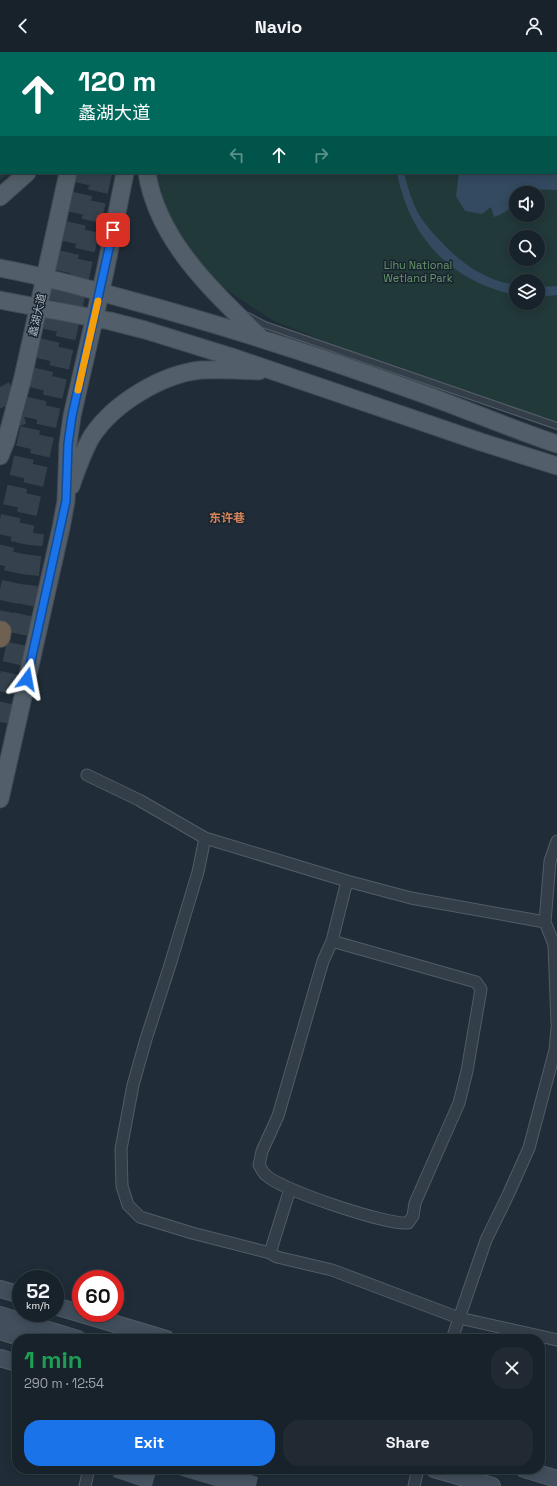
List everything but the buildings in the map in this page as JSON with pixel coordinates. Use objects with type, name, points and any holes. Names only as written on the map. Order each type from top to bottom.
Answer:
[{"type":"main road","points":[[0,197],[26,174]]},
{"type":"main road","name":"蠡湖大道","points":[[0,456],[6,441],[21,384],[68,174]]},
{"type":"main road","points":[[0,799],[61,528],[66,501],[68,444],[72,416],[125,174]]},
{"type":"main road","points":[[147,174],[155,203],[174,241],[194,269],[262,339]]},
{"type":"main road","points":[[0,268],[45,277],[174,312],[262,339],[415,391],[503,426],[557,444]]},
{"type":"main road","points":[[0,300],[94,318],[145,330],[232,356],[481,442],[557,466]]},
{"type":"main road","points":[[66,501],[81,459],[92,436],[104,421],[130,398],[158,382],[201,370],[273,371]]},
{"type":"main road","points":[[0,1289],[12,1292]]},
{"type":"main road","points":[[64,1309],[149,1334]]},
{"type":"main road","points":[[0,1315],[62,1334]]},
{"type":"main road","points":[[0,1332],[12,1335]]},
{"type":"main road","points":[[0,1358],[12,1362]]},
{"type":"main road","points":[[451,1474],[492,1486]]},
{"type":"main road","points":[[540,1474],[557,1479]]},
{"type":"street","points":[[87,775],[139,800],[205,838],[347,881],[411,898],[545,922]]},
{"type":"street","points":[[205,838],[198,872],[146,1039],[134,1085],[121,1149],[122,1186],[128,1205],[140,1217],[192,1234],[332,1270],[459,1318],[530,1334]]},
{"type":"street","points":[[557,841],[550,861],[545,922],[556,949],[557,1024]]},
{"type":"street","points":[[332,941],[476,982],[481,990],[467,1071],[459,1103],[415,1203],[413,1216],[408,1223],[403,1224],[377,1218],[290,1189],[266,1176],[259,1165],[262,1151],[278,1116],[323,961],[332,941],[347,881]]},
{"type":"street","points":[[454,1334],[486,1240],[529,1148],[556,1049],[557,1028]]},
{"type":"street","points":[[270,1253],[290,1189]]},
{"type":"street","points":[[545,1337],[557,1340]]},
{"type":"street","points":[[86,1486],[88,1474]]},
{"type":"street","points":[[414,1486],[417,1474]]},
{"type":"lane","points":[[231,308],[265,325],[557,426]]},
{"type":"green space","points":[[0,174],[9,174],[0,180]]},
{"type":"green space","name":"Lihu National Wetland Park","points":[[156,174],[557,174],[557,424],[440,386],[274,321],[213,281],[170,220]]},
{"type":"water","points":[[397,174],[404,174],[410,195],[417,210],[427,226],[442,242],[460,260],[470,267],[480,273],[509,283],[509,293],[493,289],[453,268],[437,253],[423,236],[412,217],[403,196]]},
{"type":"water","points":[[459,174],[557,174],[557,190],[545,190],[545,186],[509,186],[509,210],[502,214],[494,217],[491,207],[482,214],[465,211],[456,196]]},
{"type":"water","points":[[557,286],[557,295],[545,296],[545,287]]},
{"type":"tunnel","points":[[0,565],[87,174]]},
{"type":"tunnel","points":[[1,631],[102,174]]},
{"type":"tunnel","points":[[0,387],[9,404],[17,427]]},
{"type":"tunnel","points":[[0,722],[26,600],[34,533]]},
{"type":"slow traffic","points":[[78,390],[98,301]]},
{"type":"district","name":"东许巷","points":[[227,518]]},
{"type":"route","points":[[27,679],[66,501],[68,444],[72,416],[103,282],[113,230]]}]
